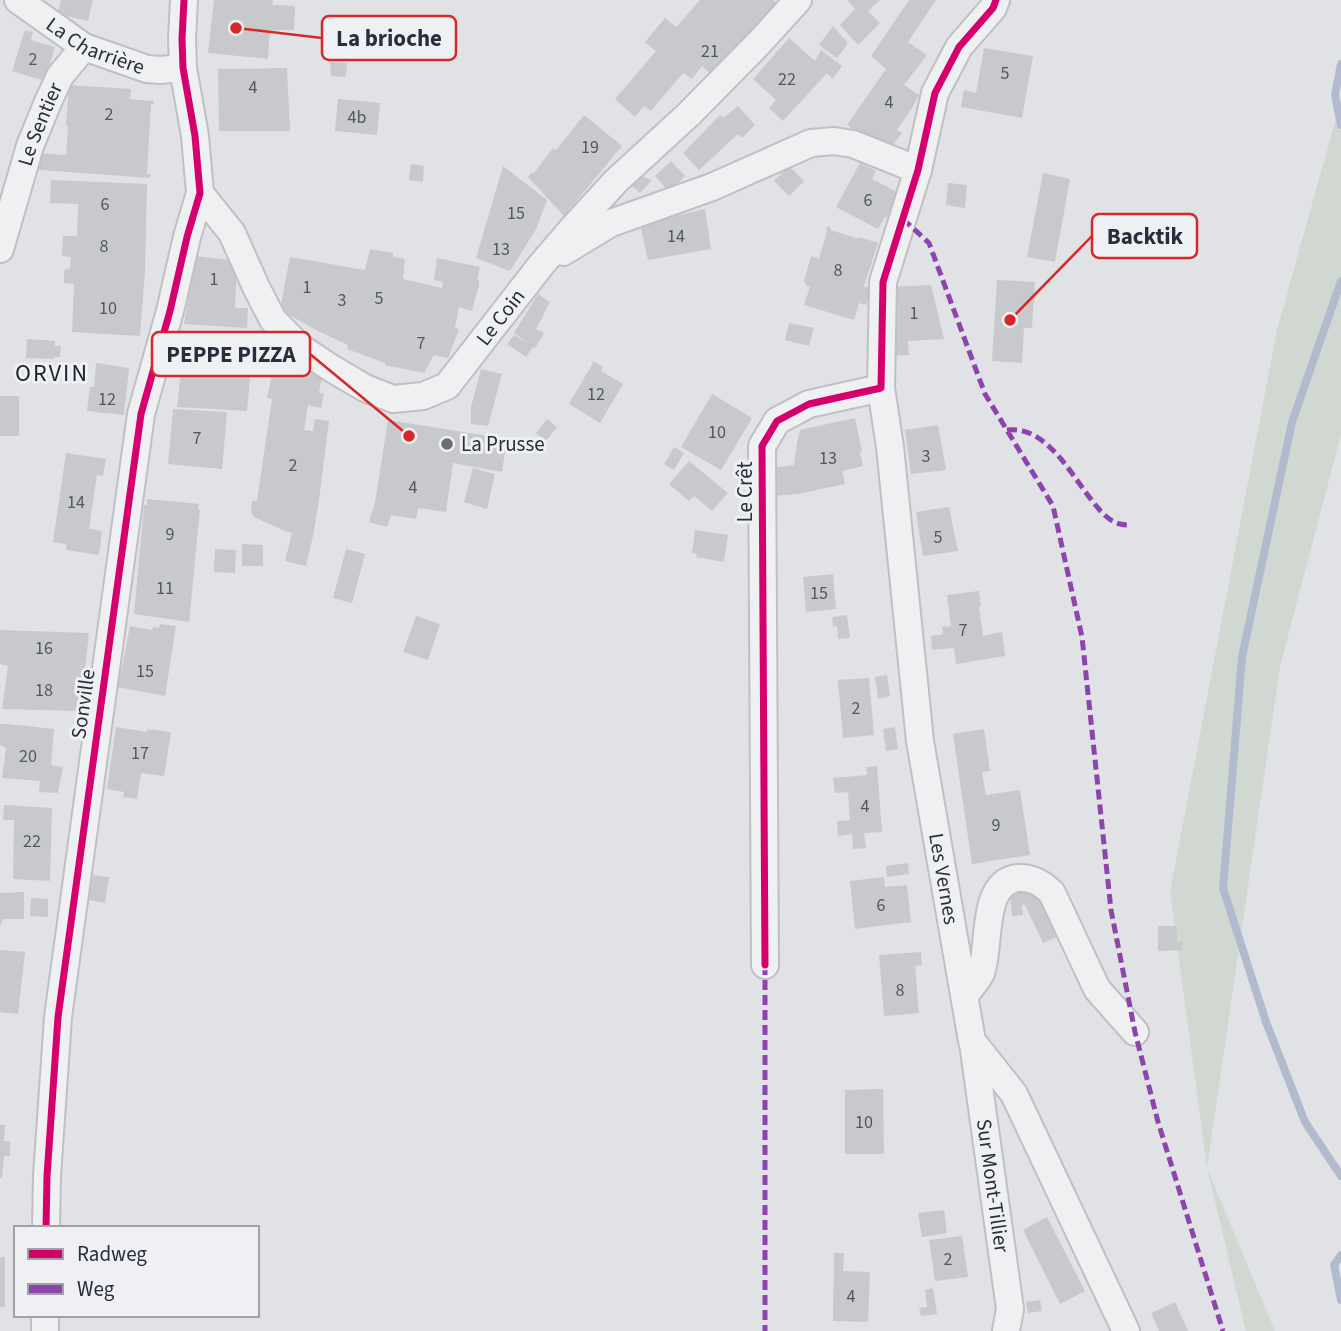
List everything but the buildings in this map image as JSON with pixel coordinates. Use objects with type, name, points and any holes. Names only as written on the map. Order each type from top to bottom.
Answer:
[{"type":"street","name":"La Charrière","points":[[18,0],[85,47],[147,69],[183,68]]},
{"type":"street","points":[[184,0],[183,68],[195,136],[200,193]]},
{"type":"street","name":"Le Coin","points":[[200,193],[232,233],[273,320],[301,348],[365,388],[393,398],[423,396],[447,386],[541,265],[616,181],[688,115],[798,0]]},
{"type":"street","points":[[881,388],[883,282],[918,170],[935,93],[959,47],[993,8],[996,0]]},
{"type":"street","name":"Le Sentier","points":[[0,249],[30,146],[48,102],[60,76],[85,47]]},
{"type":"street","points":[[541,265],[611,223],[712,187],[811,143],[834,141],[853,144],[918,170]]},
{"type":"street","name":"Sonville","points":[[46,1226],[58,1017],[141,414],[200,193]]},
{"type":"street","name":"Le Crêt","points":[[765,965],[762,446],[777,421],[809,404],[881,388]]},
{"type":"street","name":"Les Vernes","points":[[881,388],[890,447],[920,741],[972,1041],[1014,1094],[1126,1331]]},
{"type":"street","points":[[965,995],[980,975],[992,900],[1000,887],[1011,879],[1023,878],[1041,882],[1052,893],[1097,989],[1135,1032]]},
{"type":"street","name":"Sur Mont-Tillier","points":[[972,1041],[1010,1309],[1006,1331]]},
{"type":"shaded area","points":[[1341,100],[1341,434],[1280,667],[1207,1168],[1170,892],[1277,330]]},
{"type":"shaded area","points":[[1207,1168],[1275,1331],[1246,1331]]},
{"type":"waterway","points":[[1341,64],[1335,95],[1341,125]]},
{"type":"waterway","points":[[1341,281],[1292,422],[1242,657],[1223,888],[1266,1022],[1305,1122],[1341,1176]]},
{"type":"waterway","points":[[1341,1255],[1334,1265],[1341,1300]]},
{"type":"marked path","points":[[903,219],[929,243],[985,394],[1053,506],[1082,637],[1111,910],[1135,1032],[1158,1122],[1223,1331]]},
{"type":"marked path","points":[[1007,430],[1036,436],[1048,445],[1105,516],[1117,523],[1131,525]]},
{"type":"marked path","points":[[765,965],[765,1331]]},
{"type":"cycle path","points":[[46,1226],[58,1017],[141,414],[200,193],[195,136],[183,68],[184,0]]},
{"type":"cycle path","points":[[765,965],[762,446],[777,421],[809,404],[881,388],[883,282],[918,170],[935,93],[959,47],[993,8],[996,0]]},
{"type":"place","name":"La brioche","points":[[236,28]]},
{"type":"place","name":"Backtik","points":[[1010,320]]},
{"type":"place","name":"PEPPE PIZZA","points":[[409,436]]},
{"type":"place","name":"La Prusse","points":[[447,444]]},
{"type":"district","name":"ORVIN","points":[[52,373]]}]
